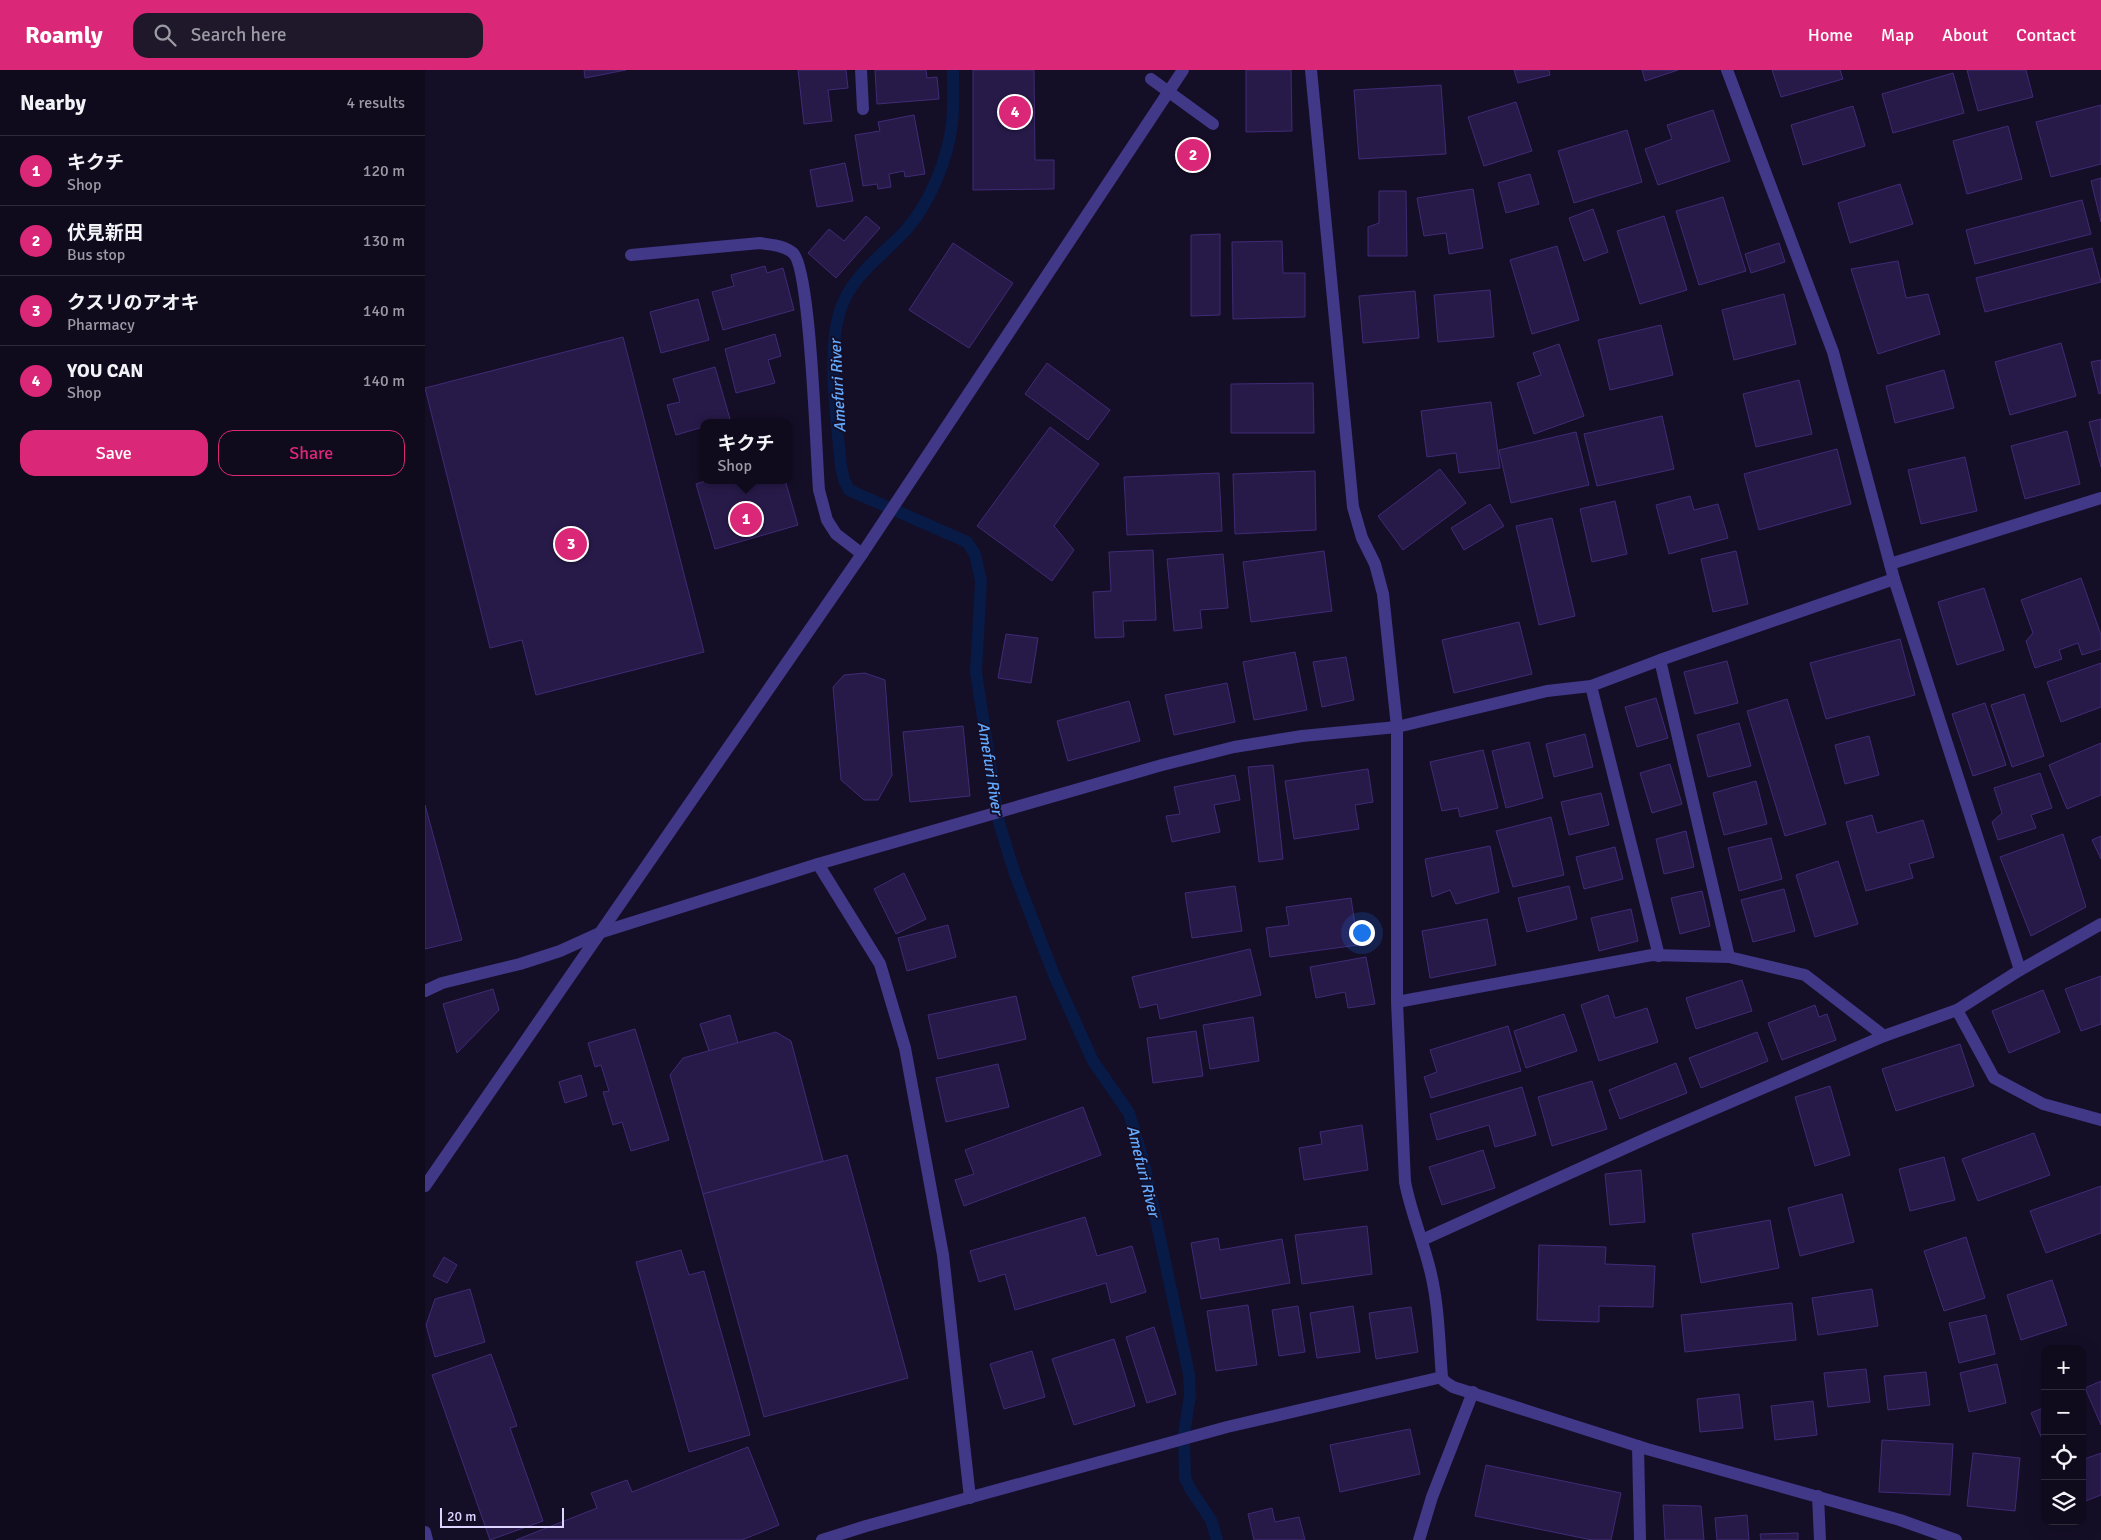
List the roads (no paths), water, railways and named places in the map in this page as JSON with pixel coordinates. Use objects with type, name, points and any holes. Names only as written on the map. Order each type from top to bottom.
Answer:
[{"type":"street","points":[[861,70],[863,109]]},
{"type":"street","points":[[425,1186],[862,554],[1183,70]]},
{"type":"street","points":[[1311,70],[1353,506],[1362,538],[1375,564],[1383,594],[1397,727],[1397,1002],[1405,1182],[1409,1206],[1422,1240],[1431,1275],[1440,1328],[1442,1377],[1444,1381],[1453,1387],[1638,1446],[1900,1520],[1956,1540]]},
{"type":"street","points":[[1727,70],[1833,352],[1893,579],[2020,970]]},
{"type":"street","points":[[1151,79],[1213,124]]},
{"type":"street","points":[[631,255],[761,243],[782,247],[793,254],[799,263],[806,301],[819,490],[827,520],[836,534],[862,554]]},
{"type":"street","points":[[1890,564],[2101,498]]},
{"type":"street","points":[[425,991],[442,983],[520,964],[560,951],[602,932],[818,864],[1162,765],[1234,747],[1302,736],[1397,727],[1547,691],[1591,686],[1893,579]]},
{"type":"street","points":[[1660,660],[1729,957]]},
{"type":"street","points":[[1591,686],[1659,956]]},
{"type":"street","points":[[818,864],[880,964],[905,1048],[943,1255],[970,1498]]},
{"type":"street","points":[[1422,1240],[1654,1135],[1884,1036],[1957,1010],[2020,970],[2101,924]]},
{"type":"street","points":[[1397,1002],[1652,955],[1729,957],[1805,975],[1884,1036]]},
{"type":"street","points":[[1957,1010],[1994,1078],[2043,1104],[2101,1120]]},
{"type":"street","points":[[823,1540],[866,1526],[1227,1427],[1442,1377]]},
{"type":"street","points":[[1419,1540],[1432,1497],[1473,1392]]},
{"type":"street","points":[[1638,1446],[1640,1540]]},
{"type":"street","points":[[1818,1496],[1820,1540]]},
{"type":"street","points":[[425,1532],[427,1540]]},
{"type":"waterway","name":"Amefuri River","points":[[953,70],[953,110],[950,137],[937,180],[915,219],[861,275],[846,296],[841,308],[834,344],[833,365],[841,466],[844,480],[849,490],[967,542],[975,554],[981,581],[976,672],[999,823],[1015,874],[1054,975],[1093,1061],[1129,1113],[1144,1163],[1189,1374],[1190,1395],[1184,1434],[1185,1478],[1211,1520],[1217,1540]]},
{"type":"place","name":"YOU CAN","points":[[1015,112]]},
{"type":"place","name":"伏見新田","points":[[1193,155]]},
{"type":"place","name":"キクチ","points":[[746,519]]},
{"type":"place","name":"クスリのアオキ","points":[[571,544]]}]
